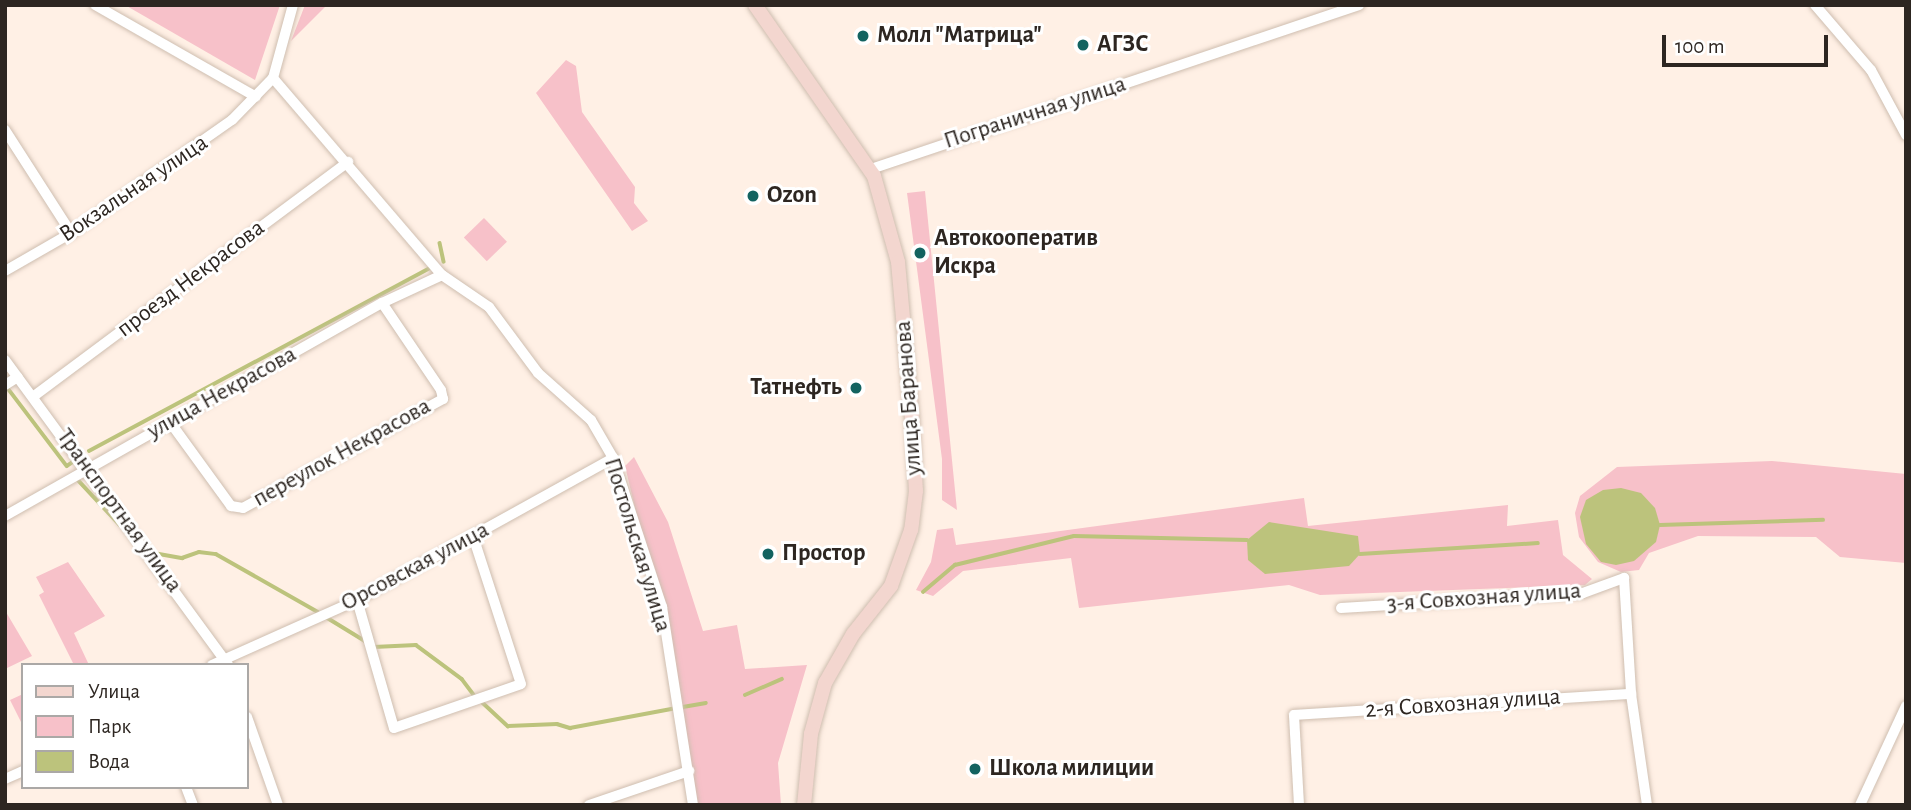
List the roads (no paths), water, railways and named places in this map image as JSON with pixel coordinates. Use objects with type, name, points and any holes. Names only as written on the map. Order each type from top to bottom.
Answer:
[{"type":"main road","name":"улица Баранова","points":[[755,5],[871,169],[889,219],[898,262],[916,491],[911,530],[891,586],[853,634],[825,683],[811,734],[804,805]]},
{"type":"street","points":[[95,5],[256,97]]},
{"type":"street","points":[[273,78],[293,5]]},
{"type":"street","name":"Пограничная улица","points":[[871,169],[1359,5]]},
{"type":"street","points":[[1815,5],[1871,70],[1906,135]]},
{"type":"street","name":"Вокзальная улица","points":[[5,271],[71,233],[204,144],[273,78]]},
{"type":"street","name":"Постольская улица","points":[[273,78],[348,162],[442,275],[488,307],[538,373],[591,420],[613,458],[662,607],[694,805]]},
{"type":"street","points":[[6,131],[71,233]]},
{"type":"street","name":"проезд Некрасова","points":[[34,396],[348,162]]},
{"type":"street","name":"улица Некрасова","points":[[5,516],[382,303],[442,275]]},
{"type":"street","name":"переулок Некрасова","points":[[170,422],[231,506],[243,508],[443,398],[442,390],[382,303]]},
{"type":"street","name":"Транспортная улица","points":[[5,360],[88,467],[227,660]]},
{"type":"street","points":[[5,385],[18,376]]},
{"type":"street","name":"Орсовская улица","points":[[227,660],[357,600],[613,458]]},
{"type":"street","points":[[357,600],[394,728],[521,684],[473,536]]},
{"type":"street","name":"3-я Совхозная улица","points":[[1341,608],[1583,593],[1624,578],[1631,694]]},
{"type":"street","points":[[1631,694],[1647,805]]},
{"type":"street","name":"2-я Совхозная улица","points":[[1298,805],[1294,715],[1631,694]]},
{"type":"street","points":[[1860,805],[1906,706]]},
{"type":"street","points":[[248,720],[278,805]]},
{"type":"street","points":[[589,805],[689,771]]},
{"type":"street","points":[[5,779],[21,772]]},
{"type":"water","points":[[1621,488],[1641,493],[1655,508],[1660,525],[1656,542],[1634,561],[1616,565],[1601,562],[1586,544],[1580,517],[1586,500],[1603,490]]},
{"type":"water","points":[[1269,522],[1358,536],[1360,554],[1349,566],[1265,574],[1248,560],[1247,540]]},
{"type":"waterway","points":[[440,243],[444,262]]},
{"type":"waterway","points":[[89,451],[430,268]]},
{"type":"waterway","points":[[7,387],[67,466],[77,459]]},
{"type":"waterway","points":[[79,481],[120,525]]},
{"type":"waterway","points":[[1660,525],[1823,520]]},
{"type":"waterway","points":[[923,592],[955,565],[1074,536],[1247,540]]},
{"type":"waterway","points":[[1360,554],[1538,543]]},
{"type":"waterway","points":[[148,552],[182,558],[199,552],[216,554],[318,612]]},
{"type":"waterway","points":[[326,617],[365,641]]},
{"type":"waterway","points":[[374,647],[416,645],[462,679],[474,695]]},
{"type":"waterway","points":[[745,695],[782,679]]},
{"type":"waterway","points":[[481,701],[508,726],[557,724],[570,728],[672,709]]},
{"type":"waterway","points":[[683,707],[706,703]]},
{"type":"place","name":"Молл \"Матрица\"","points":[[863,36]]},
{"type":"place","name":"АГЗС","points":[[1083,45]]},
{"type":"place","name":"Ozon","points":[[753,196]]},
{"type":"place","name":"Автокооператив Искра","points":[[920,253]]},
{"type":"place","name":"Татнефть","points":[[856,388]]},
{"type":"place","name":"Простор","points":[[768,554]]},
{"type":"place","name":"Школа милиции","points":[[975,769]]}]
